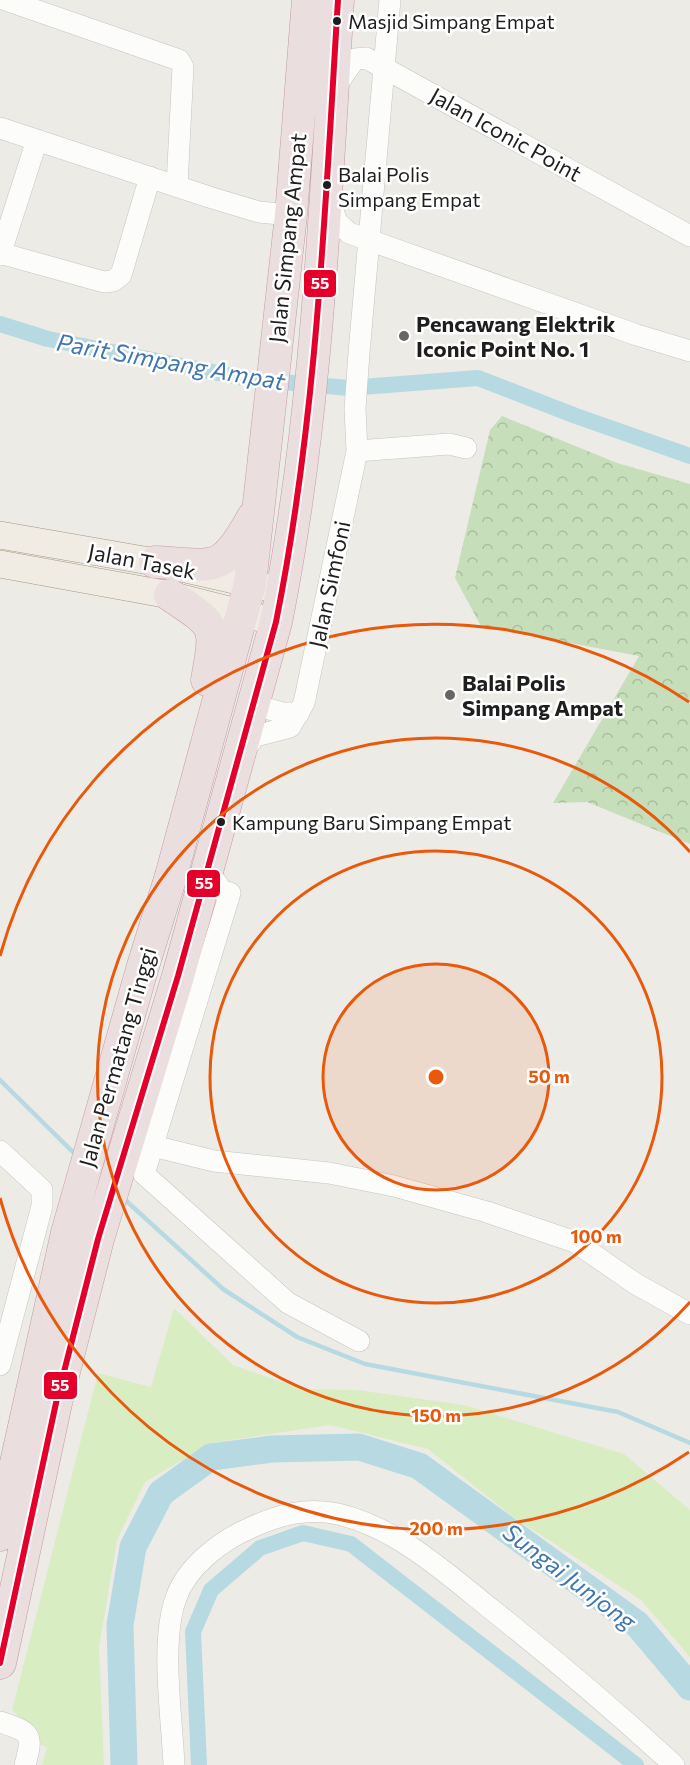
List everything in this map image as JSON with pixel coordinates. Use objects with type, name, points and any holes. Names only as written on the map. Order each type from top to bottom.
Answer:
[{"type":"highway","name":"Jalan Simpang Ampat","points":[[250,584],[291,216],[308,0]]},
{"type":"highway","name":"Jalan Simpang Ampat","points":[[282,591],[307,420],[312,368],[338,0]]},
{"type":"highway","points":[[155,562],[212,565],[227,558],[237,546],[258,509]]},
{"type":"highway","name":"Jalan Permatang Tinggi","points":[[0,1535],[9,1456],[67,1233],[142,966],[171,876],[250,584]]},
{"type":"highway","name":"Jalan Permatang Tinggi","points":[[0,1663],[56,1403],[98,1239],[192,927],[215,880],[240,755],[255,705],[282,591]]},
{"type":"highway","points":[[170,595],[208,621],[214,642],[196,741],[192,794]]},
{"type":"highway","points":[[220,693],[255,705]]},
{"type":"main road","name":"Jalan Tasek","points":[[0,535],[155,562],[282,591]]},
{"type":"main road","name":"Jalan Tasek","points":[[0,564],[170,595],[276,622]]},
{"type":"street","points":[[6,0],[179,60],[183,67],[177,186]]},
{"type":"street","name":"Jalan Simfoni","points":[[299,712],[304,703],[357,451],[356,409],[359,353],[390,0]]},
{"type":"street","name":"Jalan Iconic Point","points":[[332,91],[355,59],[366,58],[690,236]]},
{"type":"street","points":[[0,128],[260,212],[291,216]]},
{"type":"street","points":[[37,140],[0,254],[104,282],[113,281],[121,275],[150,177]]},
{"type":"street","points":[[325,191],[337,222],[349,233],[369,238],[637,335],[690,351]]},
{"type":"street","points":[[357,451],[449,444],[466,448]]},
{"type":"street","points":[[255,705],[283,713],[299,712]]},
{"type":"street","points":[[240,755],[255,736],[290,727],[299,712]]},
{"type":"street","points":[[215,880],[230,893],[144,1174],[288,1303],[360,1341]]},
{"type":"street","points":[[153,1146],[214,1161],[329,1173],[394,1186],[487,1212],[575,1242],[636,1284],[690,1314]]},
{"type":"street","points":[[0,1151],[42,1190],[42,1206],[0,1365]]},
{"type":"street","points":[[174,1765],[169,1661],[171,1618],[176,1597],[198,1565],[232,1537],[273,1517],[308,1511],[336,1514],[365,1522],[397,1538],[453,1578],[584,1683],[675,1765]]},
{"type":"street","points":[[0,1722],[29,1735],[31,1743],[25,1765]]},
{"type":"green space","points":[[502,416],[617,463],[690,484],[690,844],[587,802],[553,803],[639,656],[481,626],[455,578],[490,430]]},
{"type":"green space","points":[[174,1308],[233,1365],[303,1389],[357,1390],[464,1405],[624,1454],[690,1510],[690,1657],[641,1600],[513,1517],[428,1449],[330,1425],[211,1443],[145,1482],[117,1540],[99,1648],[104,1765],[42,1765],[47,1747],[35,1743],[37,1736],[12,1710],[98,1373],[151,1387]]},
{"type":"waterway","name":"Parit Simpang Ampat","points":[[0,324],[48,339],[248,379],[349,388],[478,378],[576,416],[690,456]]},
{"type":"waterway","points":[[0,1080],[77,1156]]},
{"type":"waterway","points":[[123,1198],[223,1289],[297,1337],[365,1364],[618,1412],[690,1443]]},
{"type":"waterway","name":"Sungai Junjong","points":[[124,1765],[120,1625],[133,1547],[161,1493],[211,1457],[272,1449],[359,1447],[419,1466],[637,1624],[690,1687]]},
{"type":"waterway","points":[[199,1765],[193,1632],[211,1590],[260,1548],[303,1533],[351,1544],[636,1765]]},
{"type":"transit line","name":"55","points":[[0,1663],[56,1403],[98,1239],[178,976],[276,622],[301,468],[318,312],[338,0]]},
{"type":"place","name":"Masjid Simpang Empat","points":[[337,21]]},
{"type":"place","name":"Balai Polis Simpang Empat","points":[[327,185]]},
{"type":"place","name":"Pencawang Elektrik Iconic Point No. 1","points":[[404,336]]},
{"type":"place","name":"Balai Polis Simpang Ampat","points":[[450,695]]},
{"type":"place","name":"Kampung Baru Simpang Empat","points":[[221,822]]}]
